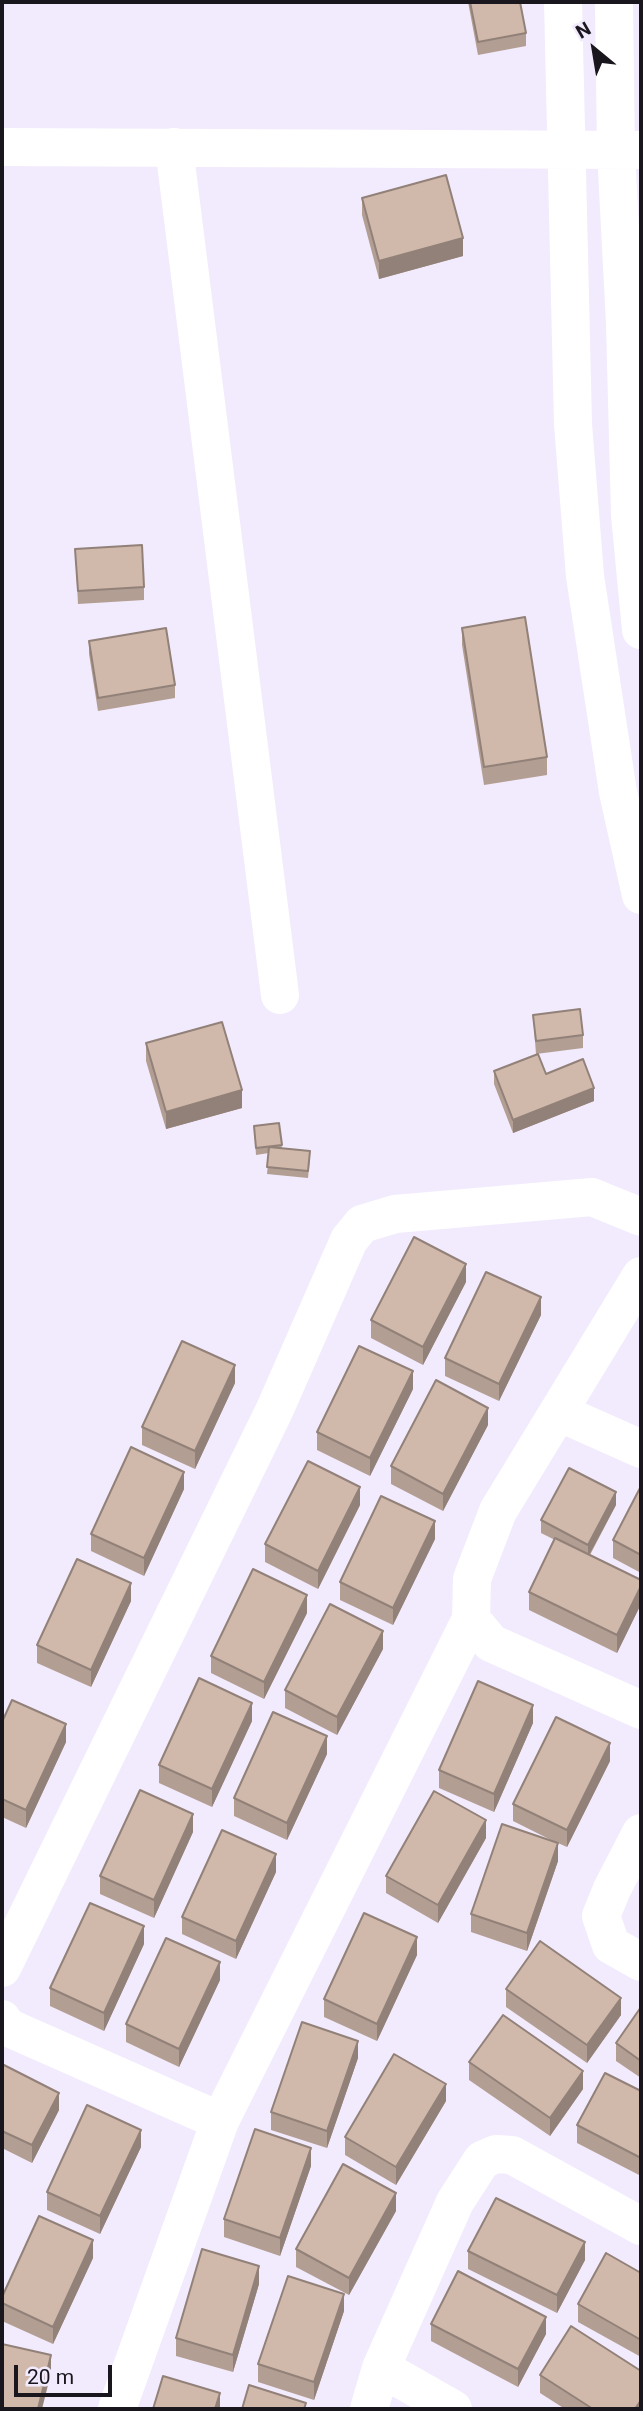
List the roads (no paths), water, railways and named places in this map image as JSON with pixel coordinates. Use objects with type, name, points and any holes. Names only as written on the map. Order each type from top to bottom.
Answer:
[{"type":"street","points":[[564,2],[573,424],[585,576],[618,792],[641,895]]},
{"type":"street","points":[[614,2],[629,151],[625,323],[630,515],[641,630]]},
{"type":"street","points":[[2,147],[629,151]]},
{"type":"street","points":[[174,147],[281,995]]},
{"type":"street","points":[[580,513],[630,515]]},
{"type":"street","points":[[2,1968],[275,1409],[349,1240],[362,1224],[395,1214],[592,1197],[641,1217]]},
{"type":"street","points":[[117,2409],[220,2121],[471,1619],[472,1579],[498,1511],[641,1276]]},
{"type":"street","points":[[558,1412],[641,1449]]},
{"type":"street","points":[[471,1619],[491,1643],[641,1710]]},
{"type":"street","points":[[641,1833],[601,1916],[611,1945],[641,1962]]},
{"type":"street","points":[[2,2019],[7,2027],[220,2121]]},
{"type":"street","points":[[369,2409],[381,2368],[455,2202],[482,2160],[496,2154],[512,2155],[641,2226]]},
{"type":"street","points":[[381,2368],[453,2409]]}]
